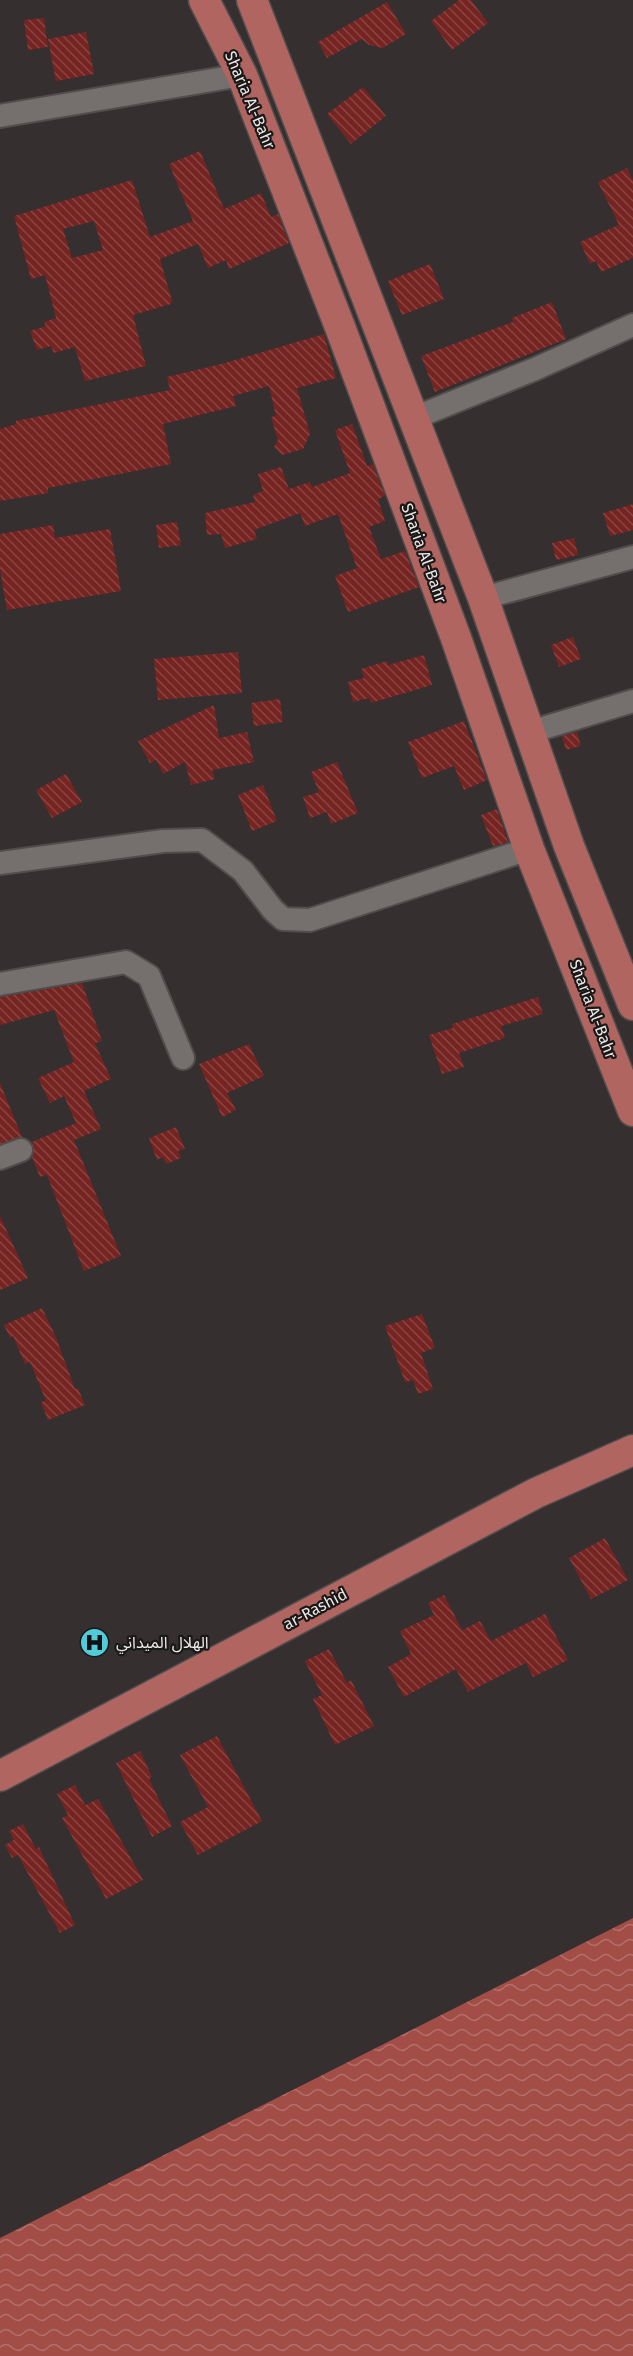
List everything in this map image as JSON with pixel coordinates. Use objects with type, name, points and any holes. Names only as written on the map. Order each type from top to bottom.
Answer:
[{"type":"main road","name":"Sharia Al-Bahr","points":[[204,0],[242,75],[340,327],[456,638],[529,849],[633,1111]]},
{"type":"main road","points":[[252,0],[483,598],[569,846],[633,1005]]},
{"type":"main road","name":"ar-Rashid","points":[[0,1776],[536,1493],[633,1450]]},
{"type":"street","points":[[0,116],[242,75]]},
{"type":"street","points":[[414,418],[535,369],[633,325]]},
{"type":"street","points":[[483,598],[633,557]]},
{"type":"street","points":[[530,732],[633,701]]},
{"type":"street","points":[[0,863],[163,841],[202,840],[243,871],[273,910],[283,919],[298,922],[529,849]]},
{"type":"street","points":[[0,984],[126,962],[149,976],[183,1058]]},
{"type":"water","points":[[633,1918],[633,2356],[0,2356],[0,2238]]},
{"type":"building","points":[[459,0],[471,0],[488,23],[452,50],[431,21]]},
{"type":"building","points":[[387,2],[406,34],[383,48],[369,45],[362,39],[327,58],[318,42]]},
{"type":"building","points":[[44,18],[48,47],[28,50],[24,20]]},
{"type":"building","points":[[86,32],[94,74],[56,81],[48,39]]},
{"type":"building","points":[[363,87],[386,116],[351,144],[327,114]]},
{"type":"building","points":[[200,151],[224,209],[261,193],[271,217],[278,214],[289,243],[229,269],[226,260],[208,268],[198,244],[160,259],[171,304],[133,315],[146,366],[85,381],[75,347],[54,353],[51,346],[37,350],[30,331],[46,326],[44,322],[56,318],[45,275],[31,279],[14,216],[132,180],[150,237],[193,221],[169,164]],"holes":[[[94,221],[103,250],[72,258],[63,229]]]},
{"type":"building","points":[[627,168],[633,180],[633,258],[601,272],[596,261],[590,264],[580,242],[619,225],[598,182]]},
{"type":"building","points":[[430,264],[444,299],[402,315],[388,281]]},
{"type":"building","points":[[552,302],[566,339],[435,392],[421,356],[513,322],[512,318]]},
{"type":"building","points":[[324,334],[336,378],[297,388],[310,434],[303,449],[282,455],[274,447],[278,440],[271,417],[276,416],[269,386],[233,396],[236,406],[163,424],[171,464],[48,488],[48,493],[0,501],[0,429],[16,424],[16,421],[170,390],[167,377],[225,363]]},
{"type":"building","points":[[352,424],[367,466],[373,464],[385,496],[378,499],[385,521],[369,527],[381,559],[405,551],[419,587],[348,612],[335,576],[357,568],[338,514],[305,526],[300,513],[254,530],[257,539],[225,548],[221,534],[207,535],[205,513],[255,502],[253,495],[263,491],[258,474],[281,467],[289,489],[310,482],[312,487],[350,473],[335,430]]},
{"type":"building","points":[[633,504],[633,530],[610,536],[603,513]]},
{"type":"building","points":[[177,522],[181,545],[159,548],[156,525]]},
{"type":"building","points":[[53,525],[55,538],[110,529],[121,591],[7,610],[0,570],[0,534]]},
{"type":"building","points":[[574,538],[578,555],[556,560],[552,543]]},
{"type":"building","points":[[573,637],[581,659],[559,667],[551,645]]},
{"type":"building","points":[[238,652],[242,693],[158,700],[154,659]]},
{"type":"building","points":[[424,655],[432,685],[371,703],[370,698],[353,702],[348,682],[364,678],[361,669],[387,661],[388,665]]},
{"type":"building","points":[[280,699],[283,722],[254,726],[251,703]]},
{"type":"building","points":[[214,705],[219,738],[247,732],[254,762],[212,770],[215,779],[191,785],[185,762],[163,774],[156,760],[150,763],[138,741]]},
{"type":"building","points":[[464,721],[487,780],[464,790],[454,766],[422,778],[408,742]]},
{"type":"building","points":[[577,732],[581,746],[566,750],[562,736]]},
{"type":"building","points":[[337,762],[358,813],[331,824],[327,812],[310,818],[303,797],[319,792],[311,772]]},
{"type":"building","points":[[66,774],[82,802],[52,818],[36,790]]},
{"type":"building","points":[[263,785],[277,821],[252,831],[238,795]]},
{"type":"building","points":[[497,809],[508,842],[493,846],[481,815]]},
{"type":"building","points":[[82,983],[102,1041],[95,1043],[111,1079],[84,1091],[101,1129],[74,1140],[121,1256],[84,1271],[47,1175],[40,1177],[32,1157],[34,1152],[32,1142],[76,1123],[64,1096],[50,1103],[38,1078],[74,1062],[54,1010],[0,1025],[0,997]]},
{"type":"building","points":[[538,997],[543,1014],[501,1026],[505,1038],[459,1053],[464,1067],[442,1074],[429,1035],[453,1028],[452,1024]]},
{"type":"building","points":[[249,1044],[264,1076],[227,1093],[236,1110],[222,1117],[199,1064]]},
{"type":"building","points":[[0,1083],[22,1137],[0,1144]]},
{"type":"building","points":[[176,1127],[185,1149],[178,1151],[181,1158],[166,1164],[163,1157],[157,1160],[149,1138]]},
{"type":"building","points":[[0,1216],[28,1278],[0,1290]]},
{"type":"building","points":[[42,1308],[55,1335],[75,1389],[78,1388],[85,1405],[48,1420],[41,1402],[46,1401],[30,1362],[25,1364],[13,1336],[10,1338],[4,1325]]},
{"type":"building","points":[[422,1314],[435,1348],[421,1353],[433,1389],[418,1394],[413,1380],[405,1382],[385,1326]]},
{"type":"building","points":[[605,1538],[628,1580],[591,1599],[569,1558]]},
{"type":"building","points":[[444,1595],[462,1630],[480,1621],[491,1641],[545,1614],[568,1660],[533,1677],[526,1663],[468,1692],[456,1669],[404,1697],[388,1667],[411,1654],[400,1631],[434,1615],[428,1603]]},
{"type":"building","points":[[329,1649],[347,1683],[351,1680],[374,1726],[335,1745],[313,1699],[322,1695],[305,1661]]},
{"type":"building","points":[[217,1736],[262,1821],[198,1855],[180,1822],[208,1807],[180,1755]]},
{"type":"building","points":[[140,1751],[152,1777],[149,1779],[172,1826],[152,1837],[116,1763]]},
{"type":"building","points":[[75,1785],[85,1805],[98,1799],[143,1880],[106,1899],[62,1818],[68,1815],[57,1794]]},
{"type":"building","points":[[23,1824],[36,1849],[39,1847],[75,1925],[60,1933],[18,1855],[12,1858],[5,1845],[14,1840],[9,1831]]},
{"type":"place","name":"الهلال الميداني","points":[[95,1642]]}]
